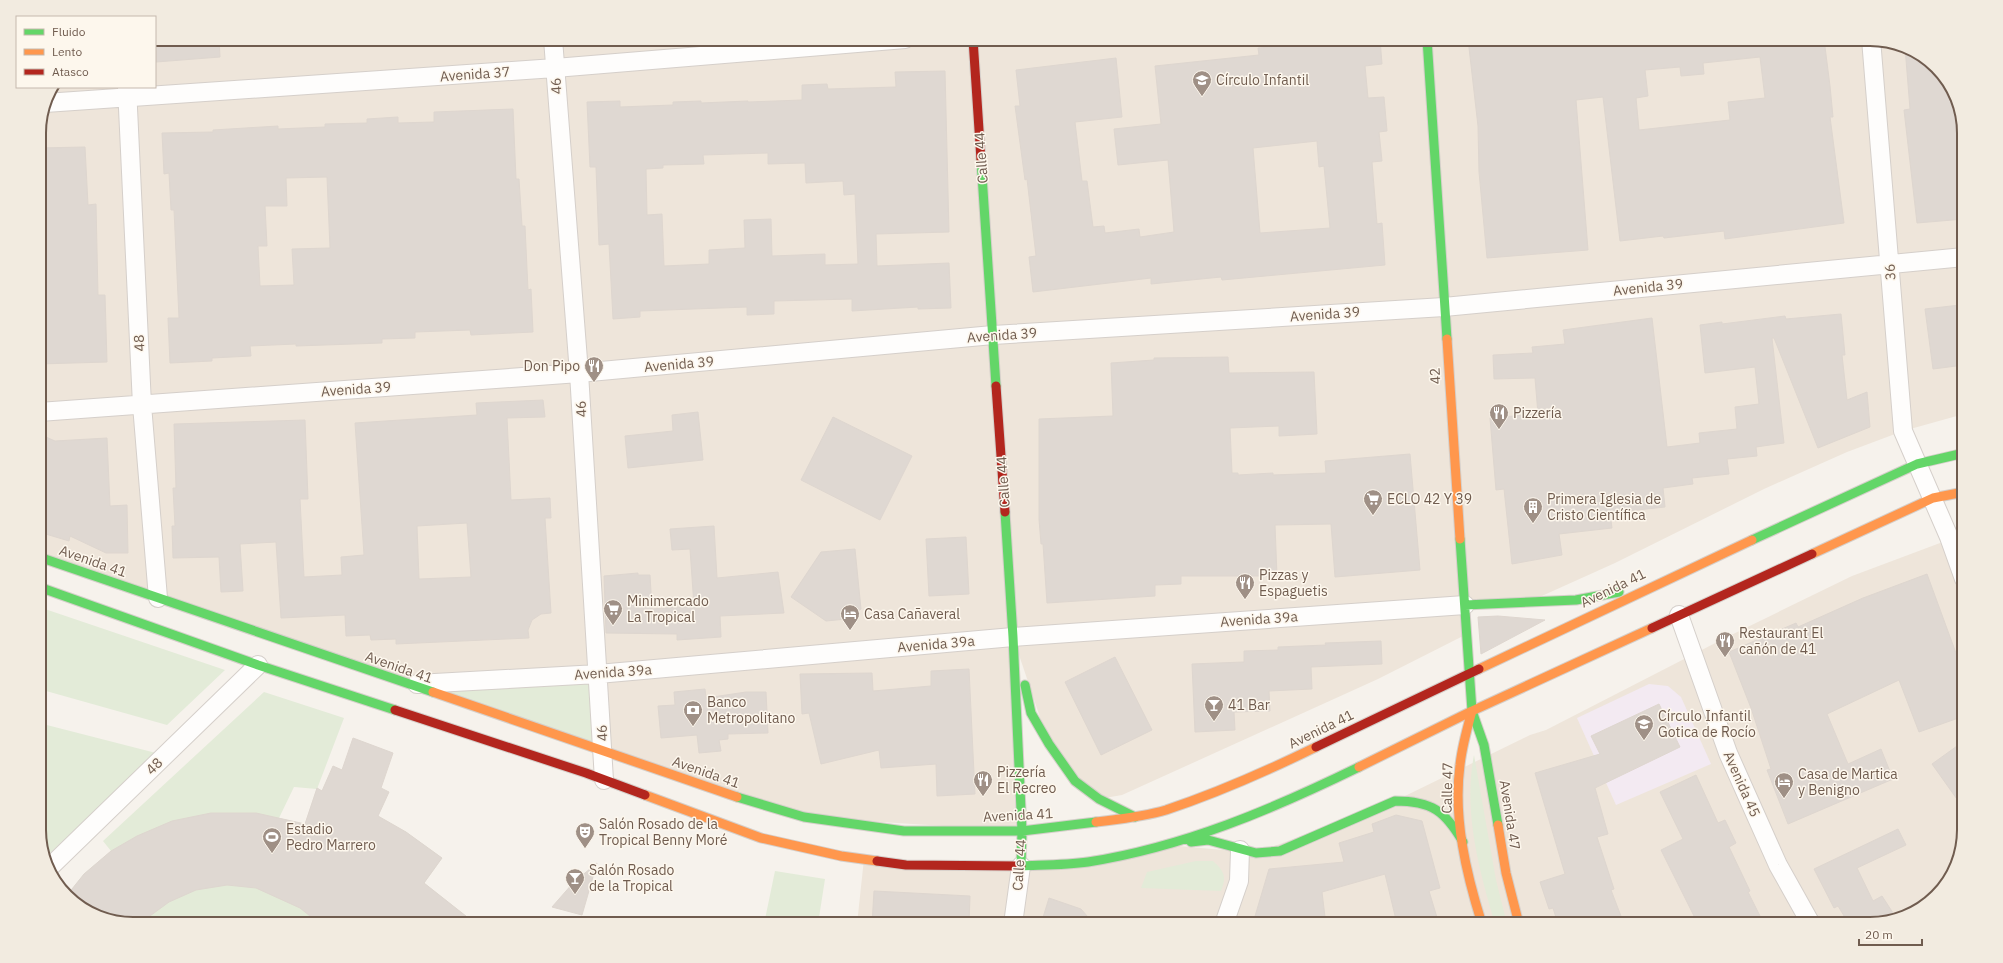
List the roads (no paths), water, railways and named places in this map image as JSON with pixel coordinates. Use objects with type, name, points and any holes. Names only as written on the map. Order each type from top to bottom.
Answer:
[{"type":"main road","name":"Calle 44","points":[[973,46],[1014,637],[1022,831],[1021,866]]},
{"type":"main road","name":"42","points":[[1427,46],[1465,605],[1468,673],[1472,711]]},
{"type":"main road","name":"Avenida 41","points":[[46,559],[408,685],[603,750],[710,789],[804,817],[904,831],[1022,831],[1135,817],[1165,810],[1269,770],[1655,584],[1917,464],[1957,455]]},
{"type":"main road","points":[[1168,845],[1230,824],[1304,794],[1472,711],[1932,498],[1957,493]]},
{"type":"main road","points":[[1465,605],[1576,600],[1608,595],[1655,584]]},
{"type":"main road","points":[[46,589],[258,665],[604,780],[761,838],[841,856],[906,865],[1021,866],[1087,862],[1168,845],[1208,840],[1240,850],[1256,853],[1280,850],[1395,800],[1415,800],[1441,812],[1454,825],[1463,842],[1466,862],[1480,917]]},
{"type":"main road","points":[[1014,637],[1032,713],[1049,744],[1075,781],[1099,799],[1135,817]]},
{"type":"main road","name":"Calle 47","points":[[1463,842],[1458,798],[1459,773],[1472,711]]},
{"type":"main road","name":"Avenida 47","points":[[1472,711],[1484,745],[1506,873],[1517,917]]},
{"type":"street","name":"46","points":[[553,46],[579,373],[604,780]]},
{"type":"street","name":"Avenida 37","points":[[52,102],[127,93],[555,68],[821,46]]},
{"type":"street","name":"36","points":[[1872,46],[1903,431],[1949,537],[1957,559]]},
{"type":"street","name":"48","points":[[127,93],[142,405],[158,598]]},
{"type":"street","name":"Avenida 39","points":[[46,412],[579,373],[993,335],[1444,307],[1957,258]]},
{"type":"street","name":"Avenida 39a","points":[[408,685],[598,674],[1014,637],[1465,605]]},
{"type":"street","name":"Avenida 45","points":[[1679,615],[1728,753],[1778,865],[1807,917]]},
{"type":"street","name":"48","points":[[53,864],[258,665]]},
{"type":"street","points":[[1226,917],[1238,881],[1240,850]]},
{"type":"street","name":"Calle 44","points":[[1014,917],[1021,866]]},
{"type":"place","name":"Círculo Infantil","points":[[1202,97]]},
{"type":"place","name":"Don Pipo","points":[[594,383]]},
{"type":"place","name":"Pizzería","points":[[1499,430]]},
{"type":"place","name":"ECLO 42 Y 39","points":[[1373,516]]},
{"type":"place","name":"Primera Iglesia de Cristo Científica","points":[[1533,524]]},
{"type":"place","name":"Pizzas y Espaguetis","points":[[1245,600]]},
{"type":"place","name":"Minimercado La Tropical","points":[[613,626]]},
{"type":"place","name":"Casa Cañaveral","points":[[850,631]]},
{"type":"place","name":"Restaurant El cañón de 41","points":[[1725,658]]},
{"type":"place","name":"41 Bar","points":[[1214,722]]},
{"type":"place","name":"Banco Metropolitano","points":[[693,727]]},
{"type":"place","name":"Círculo Infantil Gotica de Rocío","points":[[1644,741]]},
{"type":"place","name":"Pizzería El Recreo","points":[[983,797]]},
{"type":"place","name":"Casa de Martica y Benigno","points":[[1784,799]]},
{"type":"place","name":"Salón Rosado de la Tropical Benny Moré","points":[[585,849]]},
{"type":"place","name":"Estadio Pedro Marrero","points":[[272,854]]},
{"type":"place","name":"Salón Rosado de la Tropical","points":[[575,895]]}]
